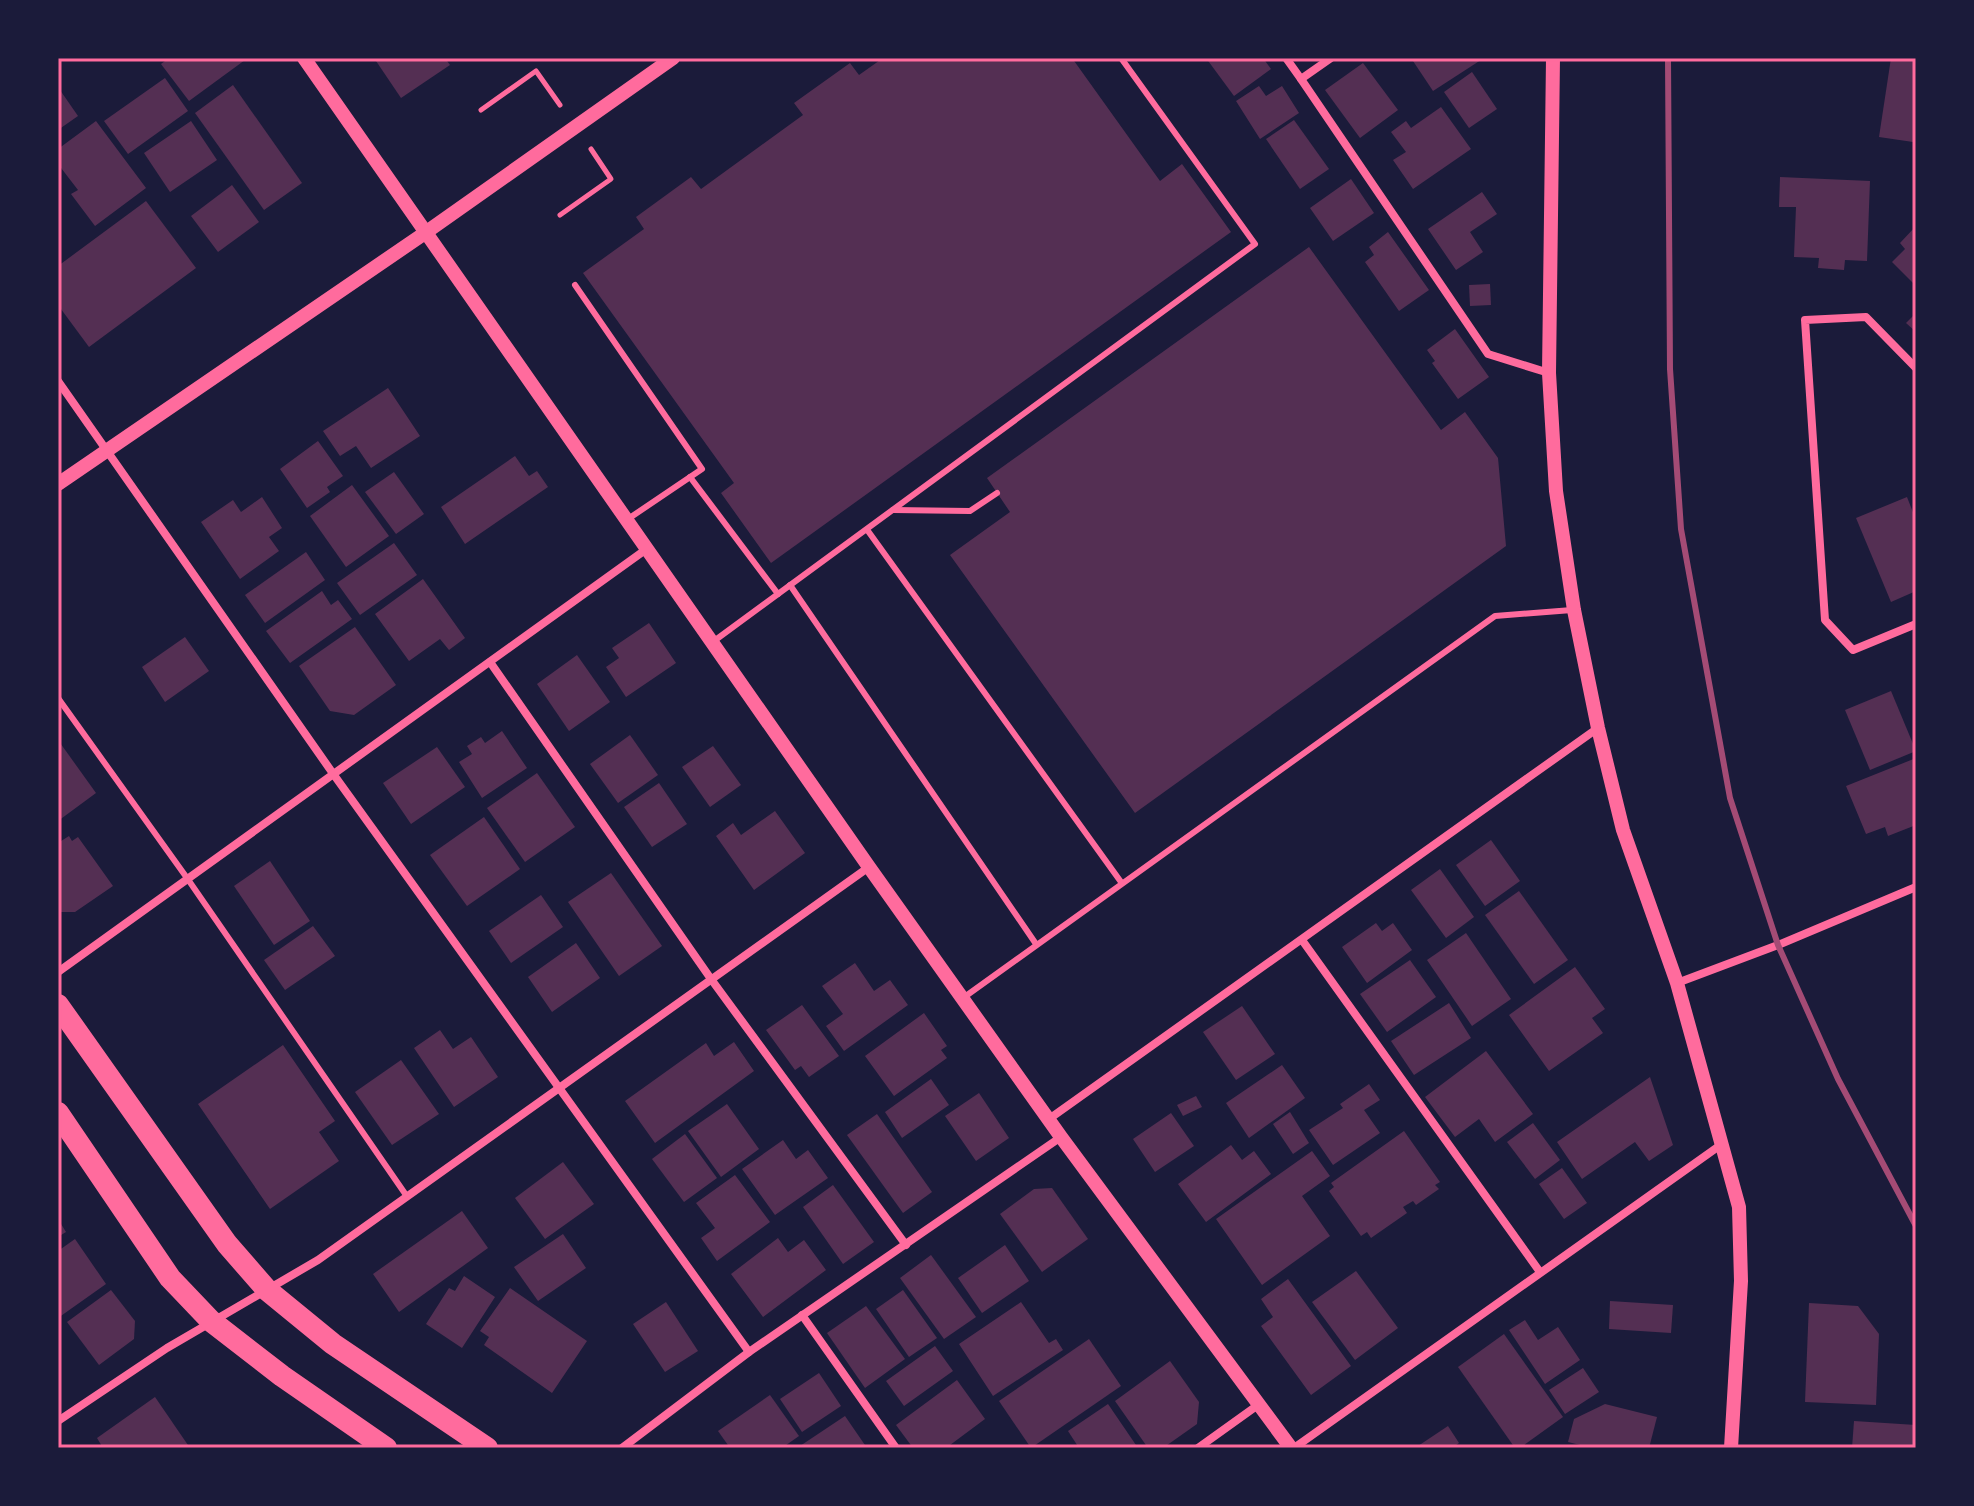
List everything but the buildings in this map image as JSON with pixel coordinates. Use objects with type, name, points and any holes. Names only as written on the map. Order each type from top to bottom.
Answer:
[{"type":"highway","points":[[58,1005],[227,1244],[267,1290],[333,1344],[487,1448]]},
{"type":"highway","points":[[58,1113],[170,1278],[211,1321],[282,1376],[386,1448]]},
{"type":"street","points":[[304,58],[1061,1137],[1293,1448],[1723,1144]]},
{"type":"street","points":[[58,484],[425,233],[673,58]]},
{"type":"street","points":[[1286,58],[1488,354],[1549,373]]},
{"type":"street","points":[[1301,79],[1331,58]]},
{"type":"street","points":[[1553,58],[1549,373],[1556,491],[1574,610],[1623,830],[1677,983],[1739,1207],[1741,1281],[1731,1448]]},
{"type":"street","points":[[1916,368],[1866,317],[1805,320],[1825,620],[1853,650],[1916,624]]},
{"type":"street","points":[[58,381],[334,775],[749,1352]]},
{"type":"street","points":[[58,972],[648,548]]},
{"type":"street","points":[[490,662],[711,979],[906,1245]]},
{"type":"street","points":[[1049,1119],[1598,728]]},
{"type":"street","points":[[58,1421],[211,1321],[318,1260],[869,867]]},
{"type":"street","points":[[1677,983],[1916,887]]},
{"type":"street","points":[[1302,940],[1540,1272]]},
{"type":"street","points":[[622,1448],[749,1352],[1061,1137]]},
{"type":"street","points":[[802,1315],[896,1448]]},
{"type":"street","points":[[1198,1448],[1258,1405]]},
{"type":"lane","points":[[712,642],[868,531],[1255,244],[1121,58]]},
{"type":"lane","points":[[575,285],[702,469],[628,520]]},
{"type":"lane","points":[[690,477],[778,594]]},
{"type":"lane","points":[[893,510],[970,511],[997,493]]},
{"type":"lane","points":[[868,531],[1121,882]]},
{"type":"lane","points":[[790,585],[1036,944]]},
{"type":"lane","points":[[963,998],[1495,616],[1574,610]]},
{"type":"lane","points":[[58,698],[187,878],[406,1195]]},
{"type":"path","points":[[481,110],[536,71]]},
{"type":"path","points":[[560,215],[611,179]]},
{"type":"railway","points":[[1668,58],[1670,369],[1681,529],[1730,798],[1778,945],[1838,1079],[1916,1226]]}]
